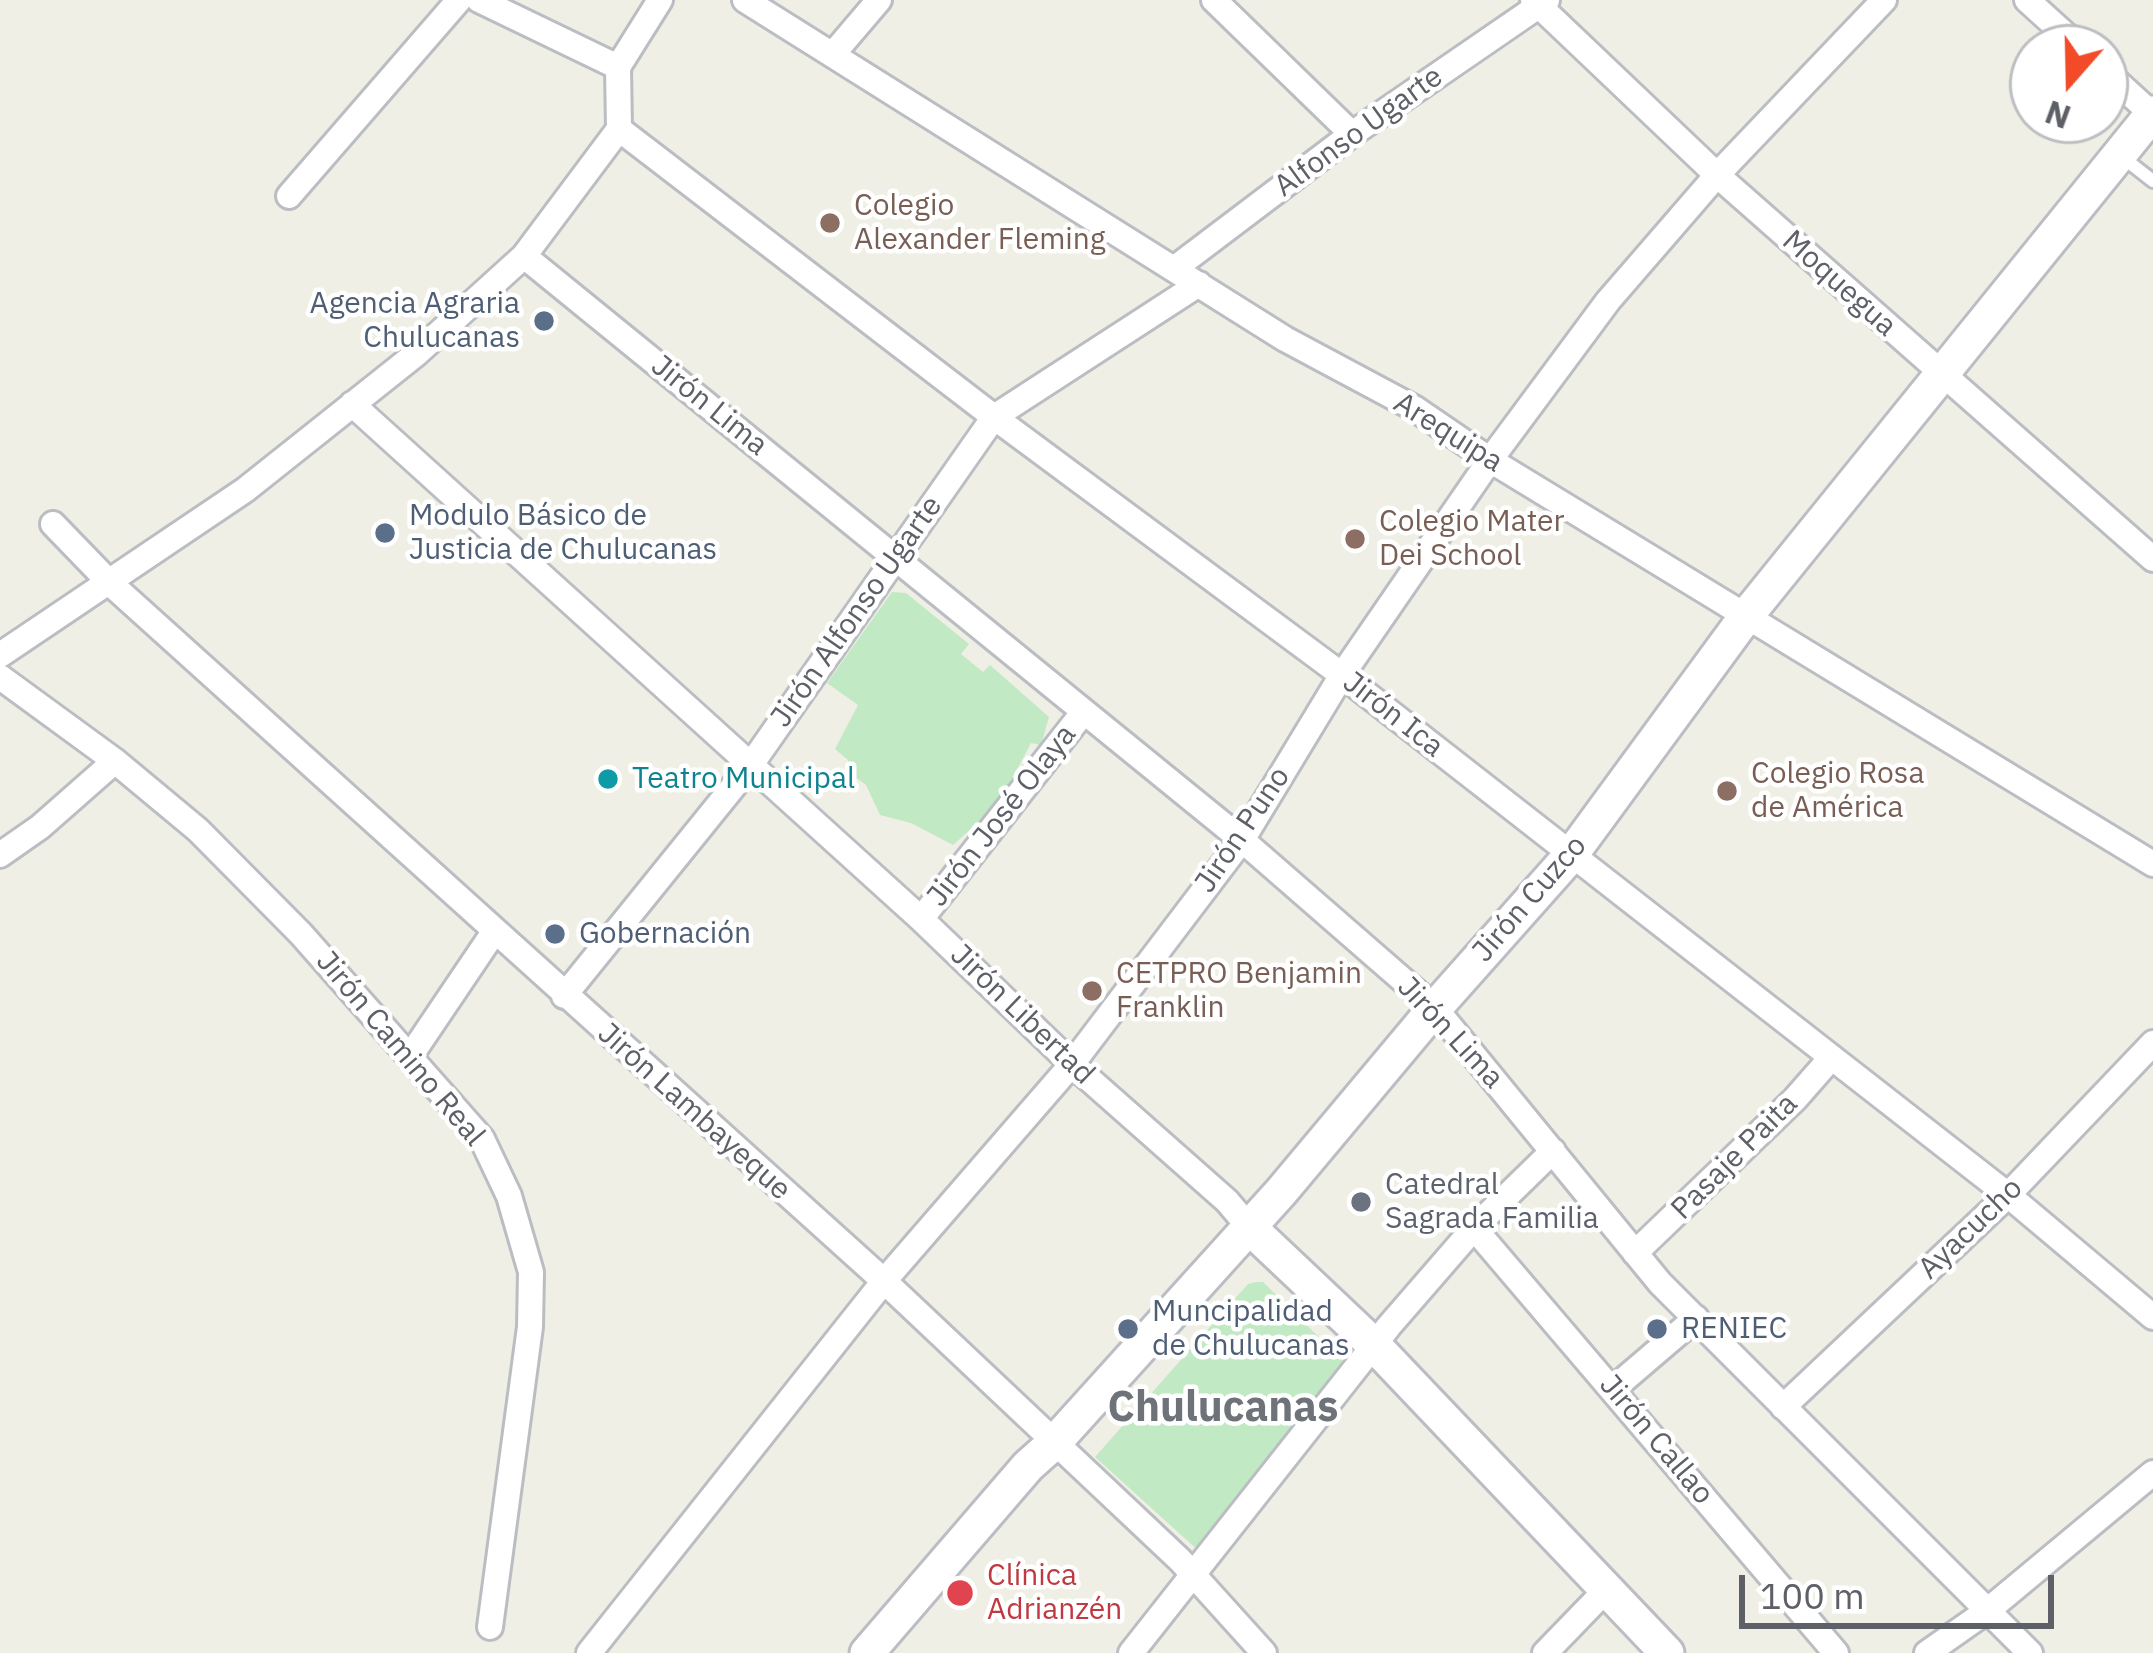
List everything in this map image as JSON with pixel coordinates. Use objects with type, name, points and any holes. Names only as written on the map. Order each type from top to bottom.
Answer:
[{"type":"street","points":[[289,196],[459,0]]},
{"type":"street","points":[[478,0],[618,67]]},
{"type":"street","points":[[0,655],[245,490],[416,354],[524,256],[619,129],[618,67],[660,0]]},
{"type":"street","name":"Arequipa","points":[[745,0],[1285,339],[1414,408],[1490,460],[2153,864]]},
{"type":"street","points":[[833,55],[879,0]]},
{"type":"street","points":[[1214,0],[1352,134]]},
{"type":"street","name":"Jirón Puno","points":[[589,1653],[884,1281],[1072,1064],[1242,840],[1342,675],[1490,460],[1608,301],[1717,176],[1884,0]]},
{"type":"street","points":[[2027,0],[2054,24]]},
{"type":"street","name":"Alfonso Ugarte","points":[[1174,268],[1539,2]]},
{"type":"street","name":"Moquegua","points":[[1539,2],[1717,176],[2153,559]]},
{"type":"street","points":[[2129,92],[2153,114]]},
{"type":"street","name":"Jirón Cuzco","points":[[867,1653],[1028,1466],[1249,1227],[1571,855],[1747,615],[2153,114]]},
{"type":"street","name":"Jirón Ica","points":[[619,129],[994,417],[1342,675],[2008,1195],[2153,1318]]},
{"type":"street","name":"Jirón Lima","points":[[524,256],[1242,840],[1436,1008],[1635,1253],[2030,1653]]},
{"type":"street","name":"Jirón Alfonso Ugarte","points":[[564,996],[750,766],[994,417],[1199,284]]},
{"type":"street","name":"Jirón Libertad","points":[[352,404],[1227,1201],[1374,1345],[1667,1653]]},
{"type":"street","name":"Jirón Lambayeque","points":[[53,524],[110,584],[884,1281],[1194,1574],[1264,1653]]},
{"type":"street","name":"Jirón Camino Real","points":[[0,677],[116,761],[198,830],[411,1054],[482,1139],[509,1196],[531,1272],[530,1327],[490,1627]]},
{"type":"street","name":"Jirón José Olaya","points":[[921,919],[1082,714]]},
{"type":"street","points":[[0,855],[116,761]]},
{"type":"street","points":[[411,1054],[494,932]]},
{"type":"street","name":"Ayacucho","points":[[1783,1407],[2008,1195],[2153,1043]]},
{"type":"street","name":"Pasaje Paita","points":[[1635,1253],[1795,1099],[1831,1058]]},
{"type":"street","points":[[1131,1653],[1374,1345],[1474,1228],[1553,1151]]},
{"type":"street","name":"Jirón Callao","points":[[1474,1228],[1835,1653]]},
{"type":"street","points":[[1613,1389],[1696,1318]]},
{"type":"street","points":[[1927,1653],[1987,1611],[2153,1473]]},
{"type":"street","points":[[1545,1653],[1606,1590]]},
{"type":"lane","points":[[2119,154],[2153,181]]},
{"type":"green space","points":[[892,592],[906,593],[969,644],[961,654],[983,672],[990,665],[1049,717],[1041,745],[1031,743],[999,804],[953,845],[911,823],[880,815],[866,785],[847,771],[848,760],[835,749],[858,705],[827,683]]},
{"type":"green space","points":[[1263,1282],[1350,1368],[1201,1553],[1095,1457],[1248,1284]]},
{"type":"place","name":"Colegio Alexander Fleming","points":[[830,223]]},
{"type":"place","name":"Agencia Agraria Chulucanas","points":[[544,321]]},
{"type":"place","name":"Modulo Básico de Justicia de Chulucanas","points":[[385,533]]},
{"type":"place","name":"Colegio Mater Dei School","points":[[1355,539]]},
{"type":"place","name":"Teatro Municipal","points":[[608,779]]},
{"type":"place","name":"Colegio Rosa de América","points":[[1727,791]]},
{"type":"place","name":"Gobernación","points":[[555,934]]},
{"type":"place","name":"CETPRO Benjamin Franklin","points":[[1092,991]]},
{"type":"place","name":"Catedral Sagrada Familia","points":[[1361,1202]]},
{"type":"place","name":"Muncipalidad de Chulucanas","points":[[1128,1329]]},
{"type":"place","name":"RENIEC","points":[[1657,1329]]},
{"type":"place","name":"Clínica Adrianzén","points":[[960,1593]]},
{"type":"district","name":"Chulucanas","points":[[1223,1409]]}]
